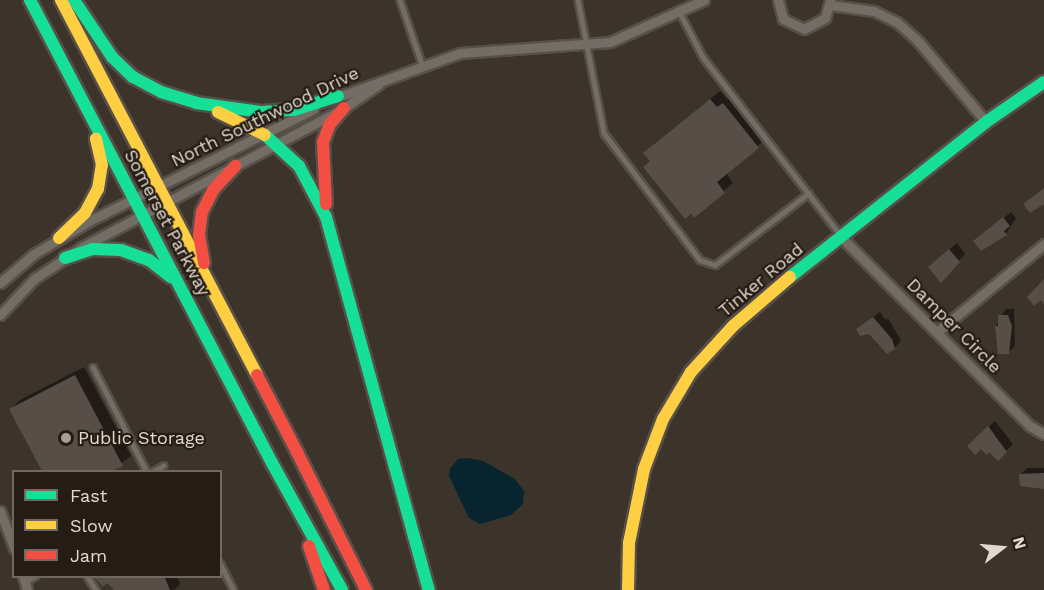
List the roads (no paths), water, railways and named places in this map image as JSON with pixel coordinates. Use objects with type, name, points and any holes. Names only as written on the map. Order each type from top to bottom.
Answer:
[{"type":"main road","name":"Somerset Parkway","points":[[30,0],[272,463]]},
{"type":"main road","name":"Somerset Parkway","points":[[61,0],[296,450],[366,590]]},
{"type":"main road","points":[[74,0],[105,49],[126,71],[152,88],[196,103],[265,135],[277,144],[299,166],[314,190],[337,254]]},
{"type":"main road","name":"Tinker Road","points":[[628,590],[628,543],[640,486],[652,444],[678,390],[733,326],[986,122],[1044,82]]},
{"type":"main road","points":[[196,103],[275,112],[338,96]]},
{"type":"main road","points":[[59,238],[85,213],[100,183],[100,153],[85,106]]},
{"type":"main road","points":[[344,108],[328,127],[322,153],[325,196],[337,254],[429,590]]},
{"type":"main road","points":[[213,290],[202,254],[200,223],[210,196],[235,166]]},
{"type":"main road","points":[[65,258],[99,249],[129,251],[156,264],[182,290]]},
{"type":"main road","points":[[272,463],[324,590]]},
{"type":"main road","points":[[272,463],[342,590]]},
{"type":"street","name":"North Southwood Drive","points":[[0,283],[59,238],[338,96],[386,80],[422,63],[478,50],[587,47],[623,38],[704,0]]},
{"type":"street","points":[[778,0],[783,19],[804,29],[822,22],[830,2],[874,11],[897,22],[918,41],[986,122]]},
{"type":"street","name":"North Southwood Drive","points":[[0,315],[26,285],[65,258],[344,108],[386,80]]},
{"type":"street","name":"Damper Circle","points":[[842,238],[1030,426],[1044,434]]},
{"type":"street","points":[[937,332],[1044,244]]},
{"type":"street","points":[[0,511],[12,543]]},
{"type":"lane","points":[[400,0],[422,63]]},
{"type":"lane","points":[[578,0],[604,133],[706,265],[715,265],[809,193]]},
{"type":"lane","points":[[679,11],[703,57],[842,238]]},
{"type":"lane","points":[[93,367],[146,470]]},
{"type":"lane","points":[[154,470],[163,466]]},
{"type":"lane","points":[[222,567],[234,590]]},
{"type":"water","points":[[458,459],[483,461],[515,479],[524,491],[523,504],[511,515],[480,524],[469,518],[449,476],[450,469]]},
{"type":"place","name":"Public Storage","points":[[66,438]]}]
